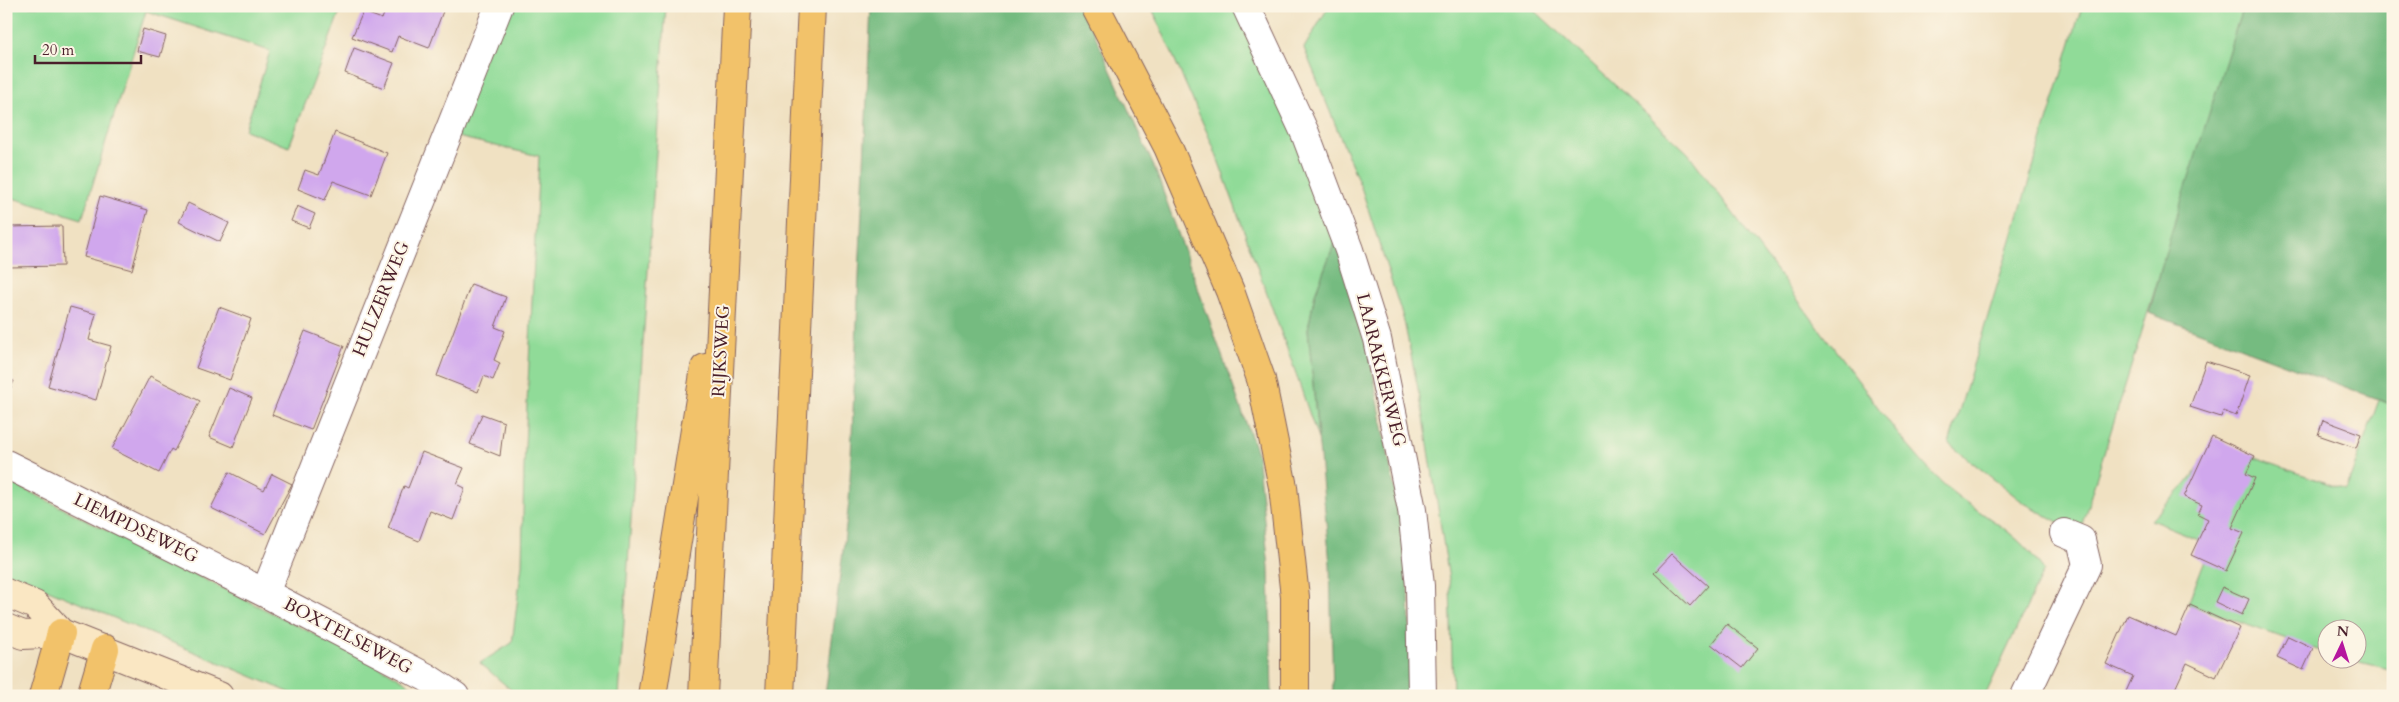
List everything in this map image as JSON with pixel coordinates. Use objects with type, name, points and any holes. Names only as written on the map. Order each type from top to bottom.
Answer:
[{"type":"highway","name":"RIJKSWEG","points":[[703,696],[737,6]]},
{"type":"highway","points":[[780,696],[812,6]]},
{"type":"highway","points":[[1096,6],[1168,147],[1230,290],[1261,379],[1283,487],[1295,597],[1295,696]]},
{"type":"highway","points":[[652,696],[727,229]]},
{"type":"highway","points":[[43,696],[61,633]]},
{"type":"highway","points":[[91,696],[105,649]]},
{"type":"main road","points":[[6,593],[35,605],[61,633]]},
{"type":"main road","points":[[6,628],[23,635],[61,633],[219,696]]},
{"type":"street","name":"HULZERWEG","points":[[265,593],[499,6]]},
{"type":"street","name":"LAARAKKERWEG","points":[[1246,6],[1305,133],[1349,250],[1377,339],[1412,510],[1420,586],[1422,696]]},
{"type":"street","name":"LIEMPDSEWEG","points":[[6,464],[265,593]]},
{"type":"street","points":[[2024,696],[2087,564],[2081,540],[2064,533]]},
{"type":"street","name":"BOXTELSEWEG","points":[[265,593],[426,676],[455,696]]},
{"type":"green space","points":[[6,6],[342,6],[289,147],[245,130],[270,51],[146,11],[82,219],[6,196]]},
{"type":"green space","points":[[505,6],[666,6],[619,696],[518,696],[480,663],[512,643],[522,565],[524,467],[539,156],[453,136]]},
{"type":"green space","points":[[871,6],[1082,6],[1155,169],[1257,453],[1269,567],[1272,696],[825,696],[849,502]]},
{"type":"green space","points":[[1151,6],[1244,6],[1336,239],[1315,294],[1308,329],[1318,439],[1213,146]]},
{"type":"green space","points":[[1329,6],[1530,6],[1688,153],[1898,434],[1927,468],[1960,498],[2015,538],[2044,570],[1985,696],[1453,696],[1450,586],[1424,418],[1404,321],[1362,190],[1304,48]]},
{"type":"green space","points":[[2082,6],[2243,6],[2079,534],[2024,503],[1949,444]]},
{"type":"green space","points":[[2243,6],[2393,6],[2393,405],[2149,313],[2170,237]]},
{"type":"green space","points":[[1336,239],[1365,331],[1400,518],[1409,590],[1412,696],[1333,696],[1330,564],[1308,329],[1315,294]]},
{"type":"green space","points":[[2379,400],[2393,405],[2393,670],[2366,663],[2366,620],[2316,620],[2316,649],[2188,604],[2211,544],[2151,520],[2187,483],[2216,444],[2346,490]]},
{"type":"green space","points":[[6,480],[386,670],[428,696],[298,696],[6,572]]},
{"type":"building","points":[[387,6],[445,6],[429,48],[398,36],[392,52],[352,37],[363,12],[382,19]]},
{"type":"building","points":[[143,29],[166,36],[160,57],[137,51]]},
{"type":"building","points":[[354,48],[394,63],[384,88],[345,73]]},
{"type":"building","points":[[335,132],[387,153],[371,195],[333,181],[325,200],[298,189],[305,170],[319,175]]},
{"type":"building","points":[[100,196],[148,210],[132,270],[84,257]]},
{"type":"building","points":[[188,203],[229,223],[220,242],[179,222]]},
{"type":"building","points":[[297,206],[315,214],[309,228],[291,221]]},
{"type":"building","points":[[62,226],[63,266],[9,267],[9,227]]},
{"type":"building","points":[[471,284],[506,297],[495,327],[505,331],[494,360],[500,363],[493,380],[484,376],[478,392],[437,376]]},
{"type":"building","points":[[70,307],[96,314],[89,340],[111,346],[96,400],[48,386]]},
{"type":"building","points":[[219,307],[251,319],[230,380],[196,368]]},
{"type":"building","points":[[305,331],[344,346],[311,430],[272,415]]},
{"type":"building","points":[[2206,361],[2250,375],[2236,416],[2223,411],[2221,417],[2190,407]]},
{"type":"building","points":[[150,376],[200,401],[174,451],[171,449],[159,473],[112,449]]},
{"type":"building","points":[[6,378],[14,381],[6,398]]},
{"type":"building","points":[[229,388],[252,398],[233,447],[209,437]]},
{"type":"building","points":[[482,414],[504,422],[500,456],[470,444]]},
{"type":"building","points":[[2323,420],[2361,434],[2356,448],[2318,435]]},
{"type":"building","points":[[2212,436],[2255,456],[2246,474],[2255,478],[2232,528],[2244,533],[2226,571],[2191,555],[2208,519],[2198,514],[2202,505],[2184,497]]},
{"type":"building","points":[[422,452],[464,468],[457,484],[465,488],[453,520],[430,511],[419,541],[388,528],[404,486],[408,488]]},
{"type":"building","points":[[229,472],[264,490],[272,474],[292,484],[265,534],[211,508]]},
{"type":"building","points":[[1672,554],[1708,586],[1690,606],[1654,573]]},
{"type":"building","points":[[2222,587],[2249,599],[2242,615],[2215,602]]},
{"type":"building","points":[[2190,605],[2240,628],[2216,677],[2187,663],[2174,691],[2183,696],[2124,696],[2133,676],[2106,664],[2128,615],[2176,636]]},
{"type":"building","points":[[1727,624],[1758,648],[1742,668],[1711,644]]},
{"type":"building","points":[[2288,636],[2313,648],[2303,670],[2277,658]]}]
